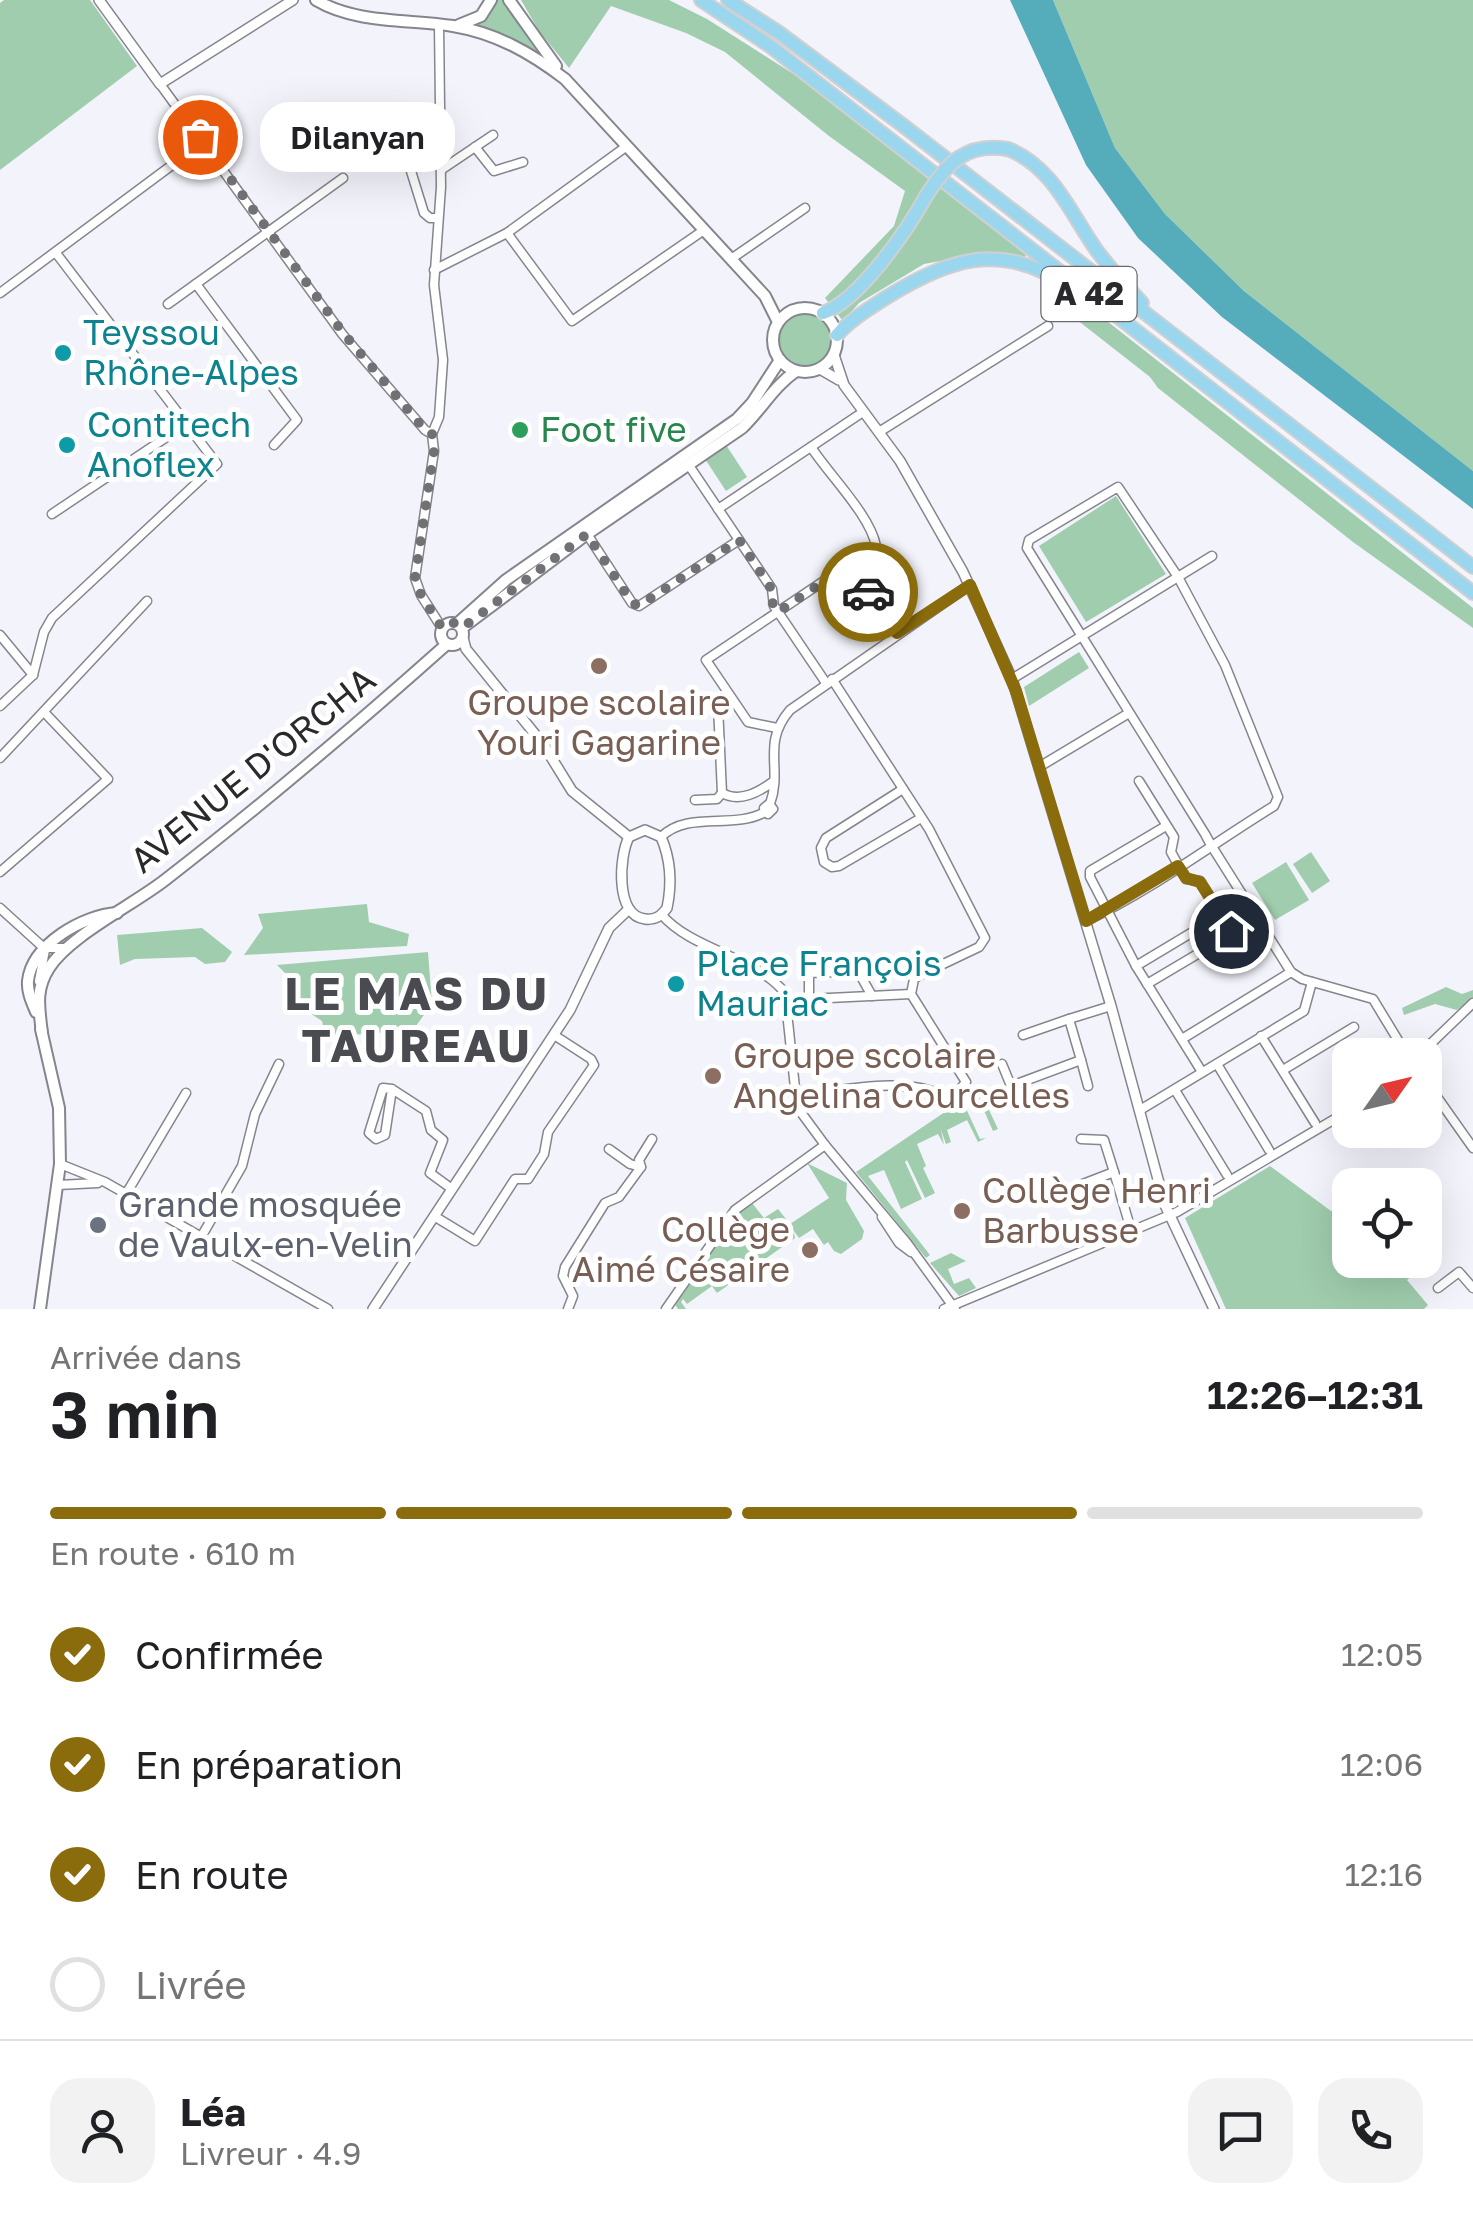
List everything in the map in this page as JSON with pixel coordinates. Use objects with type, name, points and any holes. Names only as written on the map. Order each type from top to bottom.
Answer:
[{"type":"highway","name":"A 42","points":[[701,0],[770,46],[1473,593]]},
{"type":"highway","name":"A 42","points":[[728,0],[799,47],[1473,567]]},
{"type":"highway","points":[[823,313],[843,302],[903,236],[942,169],[970,149],[992,146],[1008,148],[1034,162],[1049,178],[1097,251],[1155,321]]},
{"type":"highway","points":[[837,335],[852,320],[931,272],[978,258],[1014,262],[1085,291]]},
{"type":"main road","points":[[453,26],[481,16],[491,0]]},
{"type":"main road","points":[[509,0],[566,79],[765,296],[778,322]]},
{"type":"main road","points":[[321,3],[362,16],[453,26],[514,45],[566,79]]},
{"type":"main road","points":[[765,296],[793,310]]},
{"type":"main road","points":[[808,308],[823,313],[837,335],[834,355],[820,369],[796,371],[780,360],[772,339],[778,322],[793,310],[808,308]]},
{"type":"main road","name":"AVENUE D'ORCHA","points":[[452,633],[506,580],[736,419],[752,403],[780,360]]},
{"type":"main road","name":"AVENUE D'ORCHA","points":[[32,990],[69,946],[232,828],[421,667],[428,650],[742,428],[779,384],[796,371]]},
{"type":"main road","name":"AVENUE D'ORCHA","points":[[44,948],[96,916],[119,913]]},
{"type":"main road","points":[[40,1309],[60,1164],[59,1108],[28,977],[44,948]]},
{"type":"street","points":[[99,0],[344,334],[432,434]]},
{"type":"street","points":[[160,84],[292,1],[321,3]]},
{"type":"street","points":[[440,25],[441,170],[434,270],[443,360],[439,417],[432,434],[434,451],[415,578],[421,595],[543,744],[572,790],[629,837]]},
{"type":"street","points":[[386,129],[397,126],[424,213],[438,218]]},
{"type":"street","points":[[441,170],[493,134]]},
{"type":"street","points":[[0,293],[203,142]]},
{"type":"street","points":[[434,270],[507,233],[627,146]]},
{"type":"street","points":[[475,148],[494,171],[523,162]]},
{"type":"street","points":[[168,304],[343,178]]},
{"type":"street","points":[[731,259],[805,208]]},
{"type":"street","points":[[507,233],[572,321],[704,230]]},
{"type":"street","points":[[0,706],[34,676],[44,632],[52,618],[217,464],[56,253]]},
{"type":"street","points":[[196,284],[297,420],[274,445]]},
{"type":"street","points":[[879,432],[1048,326]]},
{"type":"street","points":[[834,355],[844,385],[918,492],[970,585],[1012,679],[1112,1006],[1170,1214],[1214,1309]]},
{"type":"street","points":[[820,369],[844,385]]},
{"type":"street","points":[[718,509],[864,412]]},
{"type":"street","points":[[52,514],[186,424]]},
{"type":"street","points":[[777,728],[751,724],[706,660],[876,546],[860,512],[812,447]]},
{"type":"street","points":[[688,464],[774,593],[772,602],[778,612],[922,818],[986,938],[979,947],[914,979],[911,994],[962,1073],[966,1082],[962,1090],[944,1097],[931,1089],[907,1085],[794,1096]]},
{"type":"street","points":[[1086,921],[1106,912],[1211,845],[1274,806],[1278,797],[1225,665],[1178,577],[1118,487],[1027,544],[1082,637],[1129,713],[1211,845],[1290,972],[1372,999],[1396,1038]]},
{"type":"street","points":[[587,534],[632,603],[639,606],[739,540]]},
{"type":"street","points":[[1012,679],[1212,556]]},
{"type":"street","points":[[850,564],[897,633]]},
{"type":"street","points":[[661,836],[672,826],[752,818],[768,808],[774,781],[773,741],[790,710],[970,585]]},
{"type":"street","points":[[0,758],[147,602]]},
{"type":"street","points":[[0,635],[34,676]]},
{"type":"street","points":[[722,794],[718,706],[730,698]]},
{"type":"street","points":[[0,872],[108,779],[44,712]]},
{"type":"street","points":[[1039,767],[1129,713]]},
{"type":"street","points":[[722,794],[745,796],[774,781]]},
{"type":"street","points":[[1139,782],[1174,838],[1171,852],[1178,866],[1186,878],[1200,882],[1231,931]]},
{"type":"street","points":[[903,789],[826,838],[821,848],[824,862],[839,866],[922,818]]},
{"type":"street","points":[[695,800],[722,794]]},
{"type":"street","points":[[1166,826],[1090,871],[1106,912],[1136,966],[1202,1072]]},
{"type":"street","points":[[645,830],[661,836],[671,880],[667,908],[662,915],[645,919],[629,909],[622,858],[629,837],[645,830]]},
{"type":"street","points":[[0,908],[44,948],[69,946]]},
{"type":"street","points":[[373,1309],[554,1035],[577,997],[609,928],[629,909]]},
{"type":"street","points":[[662,915],[676,928],[779,986],[788,1000],[794,1096],[806,1120],[915,1256],[950,1308],[1170,1214],[1332,1120]]},
{"type":"street","points":[[1136,966],[1221,915]]},
{"type":"street","points":[[1148,984],[1206,949]]},
{"type":"street","points":[[809,1000],[809,973],[858,971],[872,996]]},
{"type":"street","points":[[1182,1039],[1290,972]]},
{"type":"street","points":[[1140,1110],[1304,1011],[1312,982]]},
{"type":"street","points":[[788,1000],[911,994]]},
{"type":"street","points":[[1024,1036],[1112,1006]]},
{"type":"street","points":[[1438,1038],[1472,1007]]},
{"type":"street","points":[[1069,1019],[1088,1086]]},
{"type":"street","points":[[1282,1070],[1354,1027]]},
{"type":"street","points":[[434,1216],[474,1241],[515,1180],[528,1179],[544,1154],[548,1132],[594,1066],[591,1059],[554,1035]]},
{"type":"street","points":[[1262,1036],[1315,1123]]},
{"type":"street","points":[[1002,1064],[1011,1086],[1081,1060]]},
{"type":"street","points":[[200,1239],[242,1166],[255,1114],[279,1064]]},
{"type":"street","points":[[1217,1064],[1269,1150]]},
{"type":"street","points":[[392,1089],[386,1135],[376,1139],[369,1133],[383,1088],[392,1089],[426,1111],[431,1130],[443,1140],[430,1173],[452,1189]]},
{"type":"street","points":[[1175,1090],[1226,1175]]},
{"type":"street","points":[[126,1194],[186,1093]]},
{"type":"street","points":[[1442,1104],[1473,1148]]},
{"type":"street","points":[[641,1167],[639,1160],[652,1139]]},
{"type":"street","points":[[1081,1140],[1104,1140],[1131,1230]]},
{"type":"street","points":[[666,1309],[735,1210],[825,1145]]},
{"type":"street","points":[[609,1148],[630,1164],[641,1167]]},
{"type":"street","points":[[60,1164],[105,1182],[328,1309]]},
{"type":"street","points":[[568,1309],[574,1296],[563,1276],[565,1267],[605,1203],[619,1197],[641,1167]]},
{"type":"street","points":[[1057,1194],[1114,1172]]},
{"type":"street","points":[[58,1185],[105,1182]]},
{"type":"street","points":[[1438,1288],[1459,1272],[1473,1288]]},
{"type":"green space","points":[[90,0],[137,66],[0,170],[0,3]]},
{"type":"green space","points":[[497,0],[502,0],[539,54],[510,37],[476,26]]},
{"type":"green space","points":[[521,0],[669,0],[707,19],[795,75],[1026,255],[1023,259],[978,254],[924,264],[859,303],[843,321],[825,298],[894,226],[905,191],[725,52],[686,33],[611,6],[569,68],[539,31]]},
{"type":"green space","points":[[1053,0],[1473,0],[1473,471],[1244,291],[1165,214],[1115,148]]},
{"type":"green space","points":[[1069,297],[1075,297],[1098,314],[1473,608],[1473,628],[1353,542],[1158,388],[1150,377],[1067,312],[1065,304]]},
{"type":"green space","points":[[805,314],[823,322],[831,340],[823,358],[805,366],[787,358],[779,340],[787,322]]},
{"type":"green space","points":[[726,445],[747,477],[726,491],[705,459]]},
{"type":"green space","points":[[1116,496],[1166,574],[1086,622],[1039,546]]},
{"type":"green space","points":[[1079,652],[1089,668],[1029,706],[1024,687]]},
{"type":"green space","points":[[1311,852],[1330,881],[1312,893],[1293,864]]},
{"type":"green space","points":[[1286,862],[1309,900],[1275,920],[1252,883]]},
{"type":"green space","points":[[367,904],[369,922],[409,934],[407,946],[244,955],[263,928],[258,914]]},
{"type":"green space","points":[[202,928],[232,952],[225,962],[205,964],[195,957],[135,959],[120,965],[117,935]]},
{"type":"green space","points":[[428,952],[432,1004],[413,1030],[326,1037],[322,1021],[302,1005],[295,995],[293,981],[277,965]]},
{"type":"green space","points":[[1446,987],[1462,994],[1473,990],[1473,999],[1457,1010],[1435,1004],[1404,1015],[1402,1008]]},
{"type":"green space","points":[[979,1089],[998,1129],[993,1131],[978,1097],[964,1104],[980,1139],[986,1138],[978,1142],[967,1120],[947,1130],[951,1142],[946,1144],[941,1130],[944,1145],[938,1134],[917,1144],[935,1193],[925,1198],[907,1160],[922,1199],[901,1209],[884,1170],[868,1176],[930,1255],[926,1258],[856,1172]]},
{"type":"green space","points":[[807,1163],[847,1183],[846,1200],[864,1231],[862,1239],[841,1254],[828,1242],[824,1245],[813,1229],[799,1238],[793,1230],[795,1238],[717,1293],[712,1286],[687,1304],[683,1299],[686,1309],[678,1309],[674,1303],[709,1249],[752,1203],[764,1218],[778,1209],[790,1224],[829,1198]]},
{"type":"green space","points":[[1270,1166],[1332,1210],[1332,1278],[1409,1278],[1428,1305],[1424,1309],[1226,1309],[1185,1218]]},
{"type":"green space","points":[[951,1253],[966,1261],[948,1269],[954,1284],[969,1278],[976,1288],[959,1296],[930,1263]]},
{"type":"water","points":[[1010,0],[1053,0],[1115,148],[1165,214],[1244,291],[1473,471],[1473,509],[1222,317],[1138,238],[1086,165]]},
{"type":"way so far","points":[[200,137],[344,334],[432,434],[434,451],[415,578],[442,628],[452,622],[462,628],[587,534],[632,603],[639,606],[739,540],[774,593],[772,602],[778,612],[850,564],[868,592]]},
{"type":"place","name":"Dilanyan","points":[[200,137]]},
{"type":"place","name":"Teyssou Rhône-Alpes","points":[[63,353]]},
{"type":"place","name":"Foot five","points":[[520,430]]},
{"type":"place","name":"Contitech Anoflex","points":[[67,445]]},
{"type":"place","name":"Groupe scolaire Youri Gagarine","points":[[599,666]]},
{"type":"place","name":"Place François Mauriac","points":[[676,984]]},
{"type":"place","name":"Groupe scolaire Angelina Courcelles","points":[[713,1076]]},
{"type":"place","name":"Collège Henri Barbusse","points":[[962,1211]]},
{"type":"place","name":"Grande mosquée de Vaulx-en-Velin","points":[[98,1225]]},
{"type":"place","name":"Collège Aimé Césaire","points":[[810,1250]]},
{"type":"district","name":"LE MAS DU TAUREAU","points":[[417,1020]]},
{"type":"route","points":[[868,592],[897,633],[970,585],[1016,691],[1086,921],[1178,866],[1186,878],[1200,882],[1231,931]]}]
